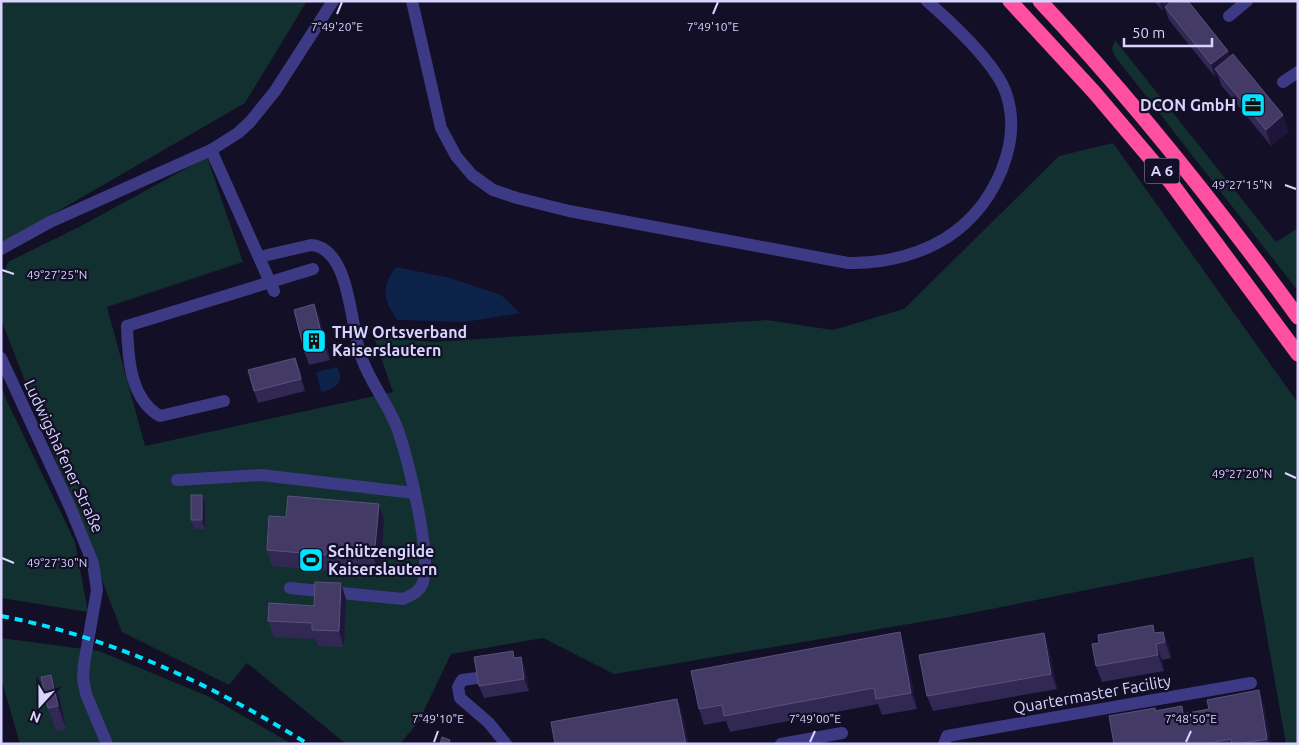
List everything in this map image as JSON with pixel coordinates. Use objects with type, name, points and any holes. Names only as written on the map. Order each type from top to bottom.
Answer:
[{"type":"highway","name":"A 6","points":[[1010,1],[1094,92],[1172,184],[1298,354]]},
{"type":"highway","name":"A 6","points":[[1040,1],[1090,54],[1189,173],[1298,318]]},
{"type":"street","points":[[318,24],[324,1]]},
{"type":"street","points":[[1,249],[50,222],[211,150],[238,133],[275,91],[330,8],[332,1]]},
{"type":"street","points":[[412,1],[441,128],[456,156],[472,175],[493,190],[569,211],[834,260],[864,263],[895,260],[956,232],[980,206],[1006,160],[1012,127],[1006,93],[992,67],[976,48],[928,1]]},
{"type":"street","points":[[1229,16],[1247,1]]},
{"type":"street","points":[[1283,82],[1298,72]]},
{"type":"street","points":[[211,150],[272,286]]},
{"type":"street","points":[[259,257],[311,245],[319,246],[330,254],[346,289],[360,357],[382,396],[398,430],[422,530],[424,571],[420,589],[404,599],[394,600],[376,595],[290,588]]},
{"type":"street","points":[[224,400],[160,416],[153,411],[140,395],[134,381],[126,326],[272,286],[313,269]]},
{"type":"street","name":"Ludwigshafener Straße","points":[[1,358],[70,507],[93,563],[97,590],[83,679],[86,694],[107,744]]},
{"type":"street","points":[[177,480],[261,476],[414,493]]},
{"type":"street","points":[[477,678],[462,680],[458,687],[460,698],[489,723],[506,744]]},
{"type":"street","name":"Quartermaster Facility","points":[[944,744],[947,736],[1251,682]]},
{"type":"street","points":[[781,744],[842,733]]},
{"type":"green space","points":[[1,1],[307,1],[245,103],[1,244]]},
{"type":"green space","points":[[1115,40],[1276,242],[1298,228],[1298,291],[1114,55],[1112,48]]},
{"type":"green space","points":[[1113,143],[1298,403],[1298,744],[1286,744],[1253,557],[956,616],[614,674],[543,638],[451,654],[419,721],[400,744],[346,744],[247,663],[229,685],[122,632],[1,319],[1,280],[8,262],[81,226],[207,157],[243,262],[107,307],[145,446],[393,392],[374,337],[433,342],[767,320],[833,330],[904,309],[1059,156]]},
{"type":"green space","points":[[1,384],[5,397],[75,542],[88,612],[1,598]]},
{"type":"green space","points":[[1,638],[99,651],[210,697],[292,744],[20,744],[1,678]]},
{"type":"water","points":[[396,267],[450,278],[501,295],[520,313],[465,322],[397,320],[389,306],[386,294],[388,281]]},
{"type":"water","points":[[337,367],[340,381],[335,387],[321,392],[316,372]]},
{"type":"building","points":[[1172,1],[1188,1],[1228,51],[1211,64],[1165,7]]},
{"type":"building","points":[[1233,54],[1283,115],[1266,130],[1215,69]]},
{"type":"building","name":"THW Ortsverband Kaiserslautern","points":[[314,304],[325,348],[305,353],[294,310]]},
{"type":"building","points":[[295,358],[301,379],[254,391],[248,370]]},
{"type":"building","points":[[191,495],[202,495],[202,520],[191,520]]},
{"type":"building","points":[[288,496],[379,504],[374,559],[267,550],[269,516],[286,517]]},
{"type":"building","points":[[315,582],[341,583],[339,631],[312,630],[312,623],[268,621],[269,603],[314,606]]},
{"type":"building","points":[[1153,625],[1154,633],[1163,632],[1165,642],[1156,644],[1158,655],[1096,666],[1092,644],[1099,643],[1098,635]]},
{"type":"building","points":[[900,632],[911,693],[876,699],[874,688],[724,716],[722,705],[699,709],[691,671]]},
{"type":"building","points":[[1044,633],[1051,674],[927,696],[919,655]]},
{"type":"building","points":[[513,651],[514,658],[521,657],[524,679],[479,686],[474,657]]},
{"type":"building","points":[[51,675],[58,706],[48,708],[41,677]]},
{"type":"building","points":[[1259,690],[1267,739],[1239,744],[1232,744],[1231,739],[1203,744],[1114,744],[1109,716],[1155,708],[1155,711],[1182,706],[1183,714],[1209,709],[1207,700]]},
{"type":"building","points":[[677,699],[686,744],[555,744],[551,722]]},
{"type":"building","points":[[442,737],[450,740],[449,744],[440,744]]},
{"type":"railway","points":[[1,616],[42,625],[82,637],[160,666],[235,702],[308,744]]},
{"type":"place","name":"DCON GmbH","points":[[1253,105]]},
{"type":"place","name":"THW Ortsverband Kaiserslautern","points":[[314,341]]},
{"type":"place","name":"Schützengilde Kaiserslautern","points":[[311,560]]}]
